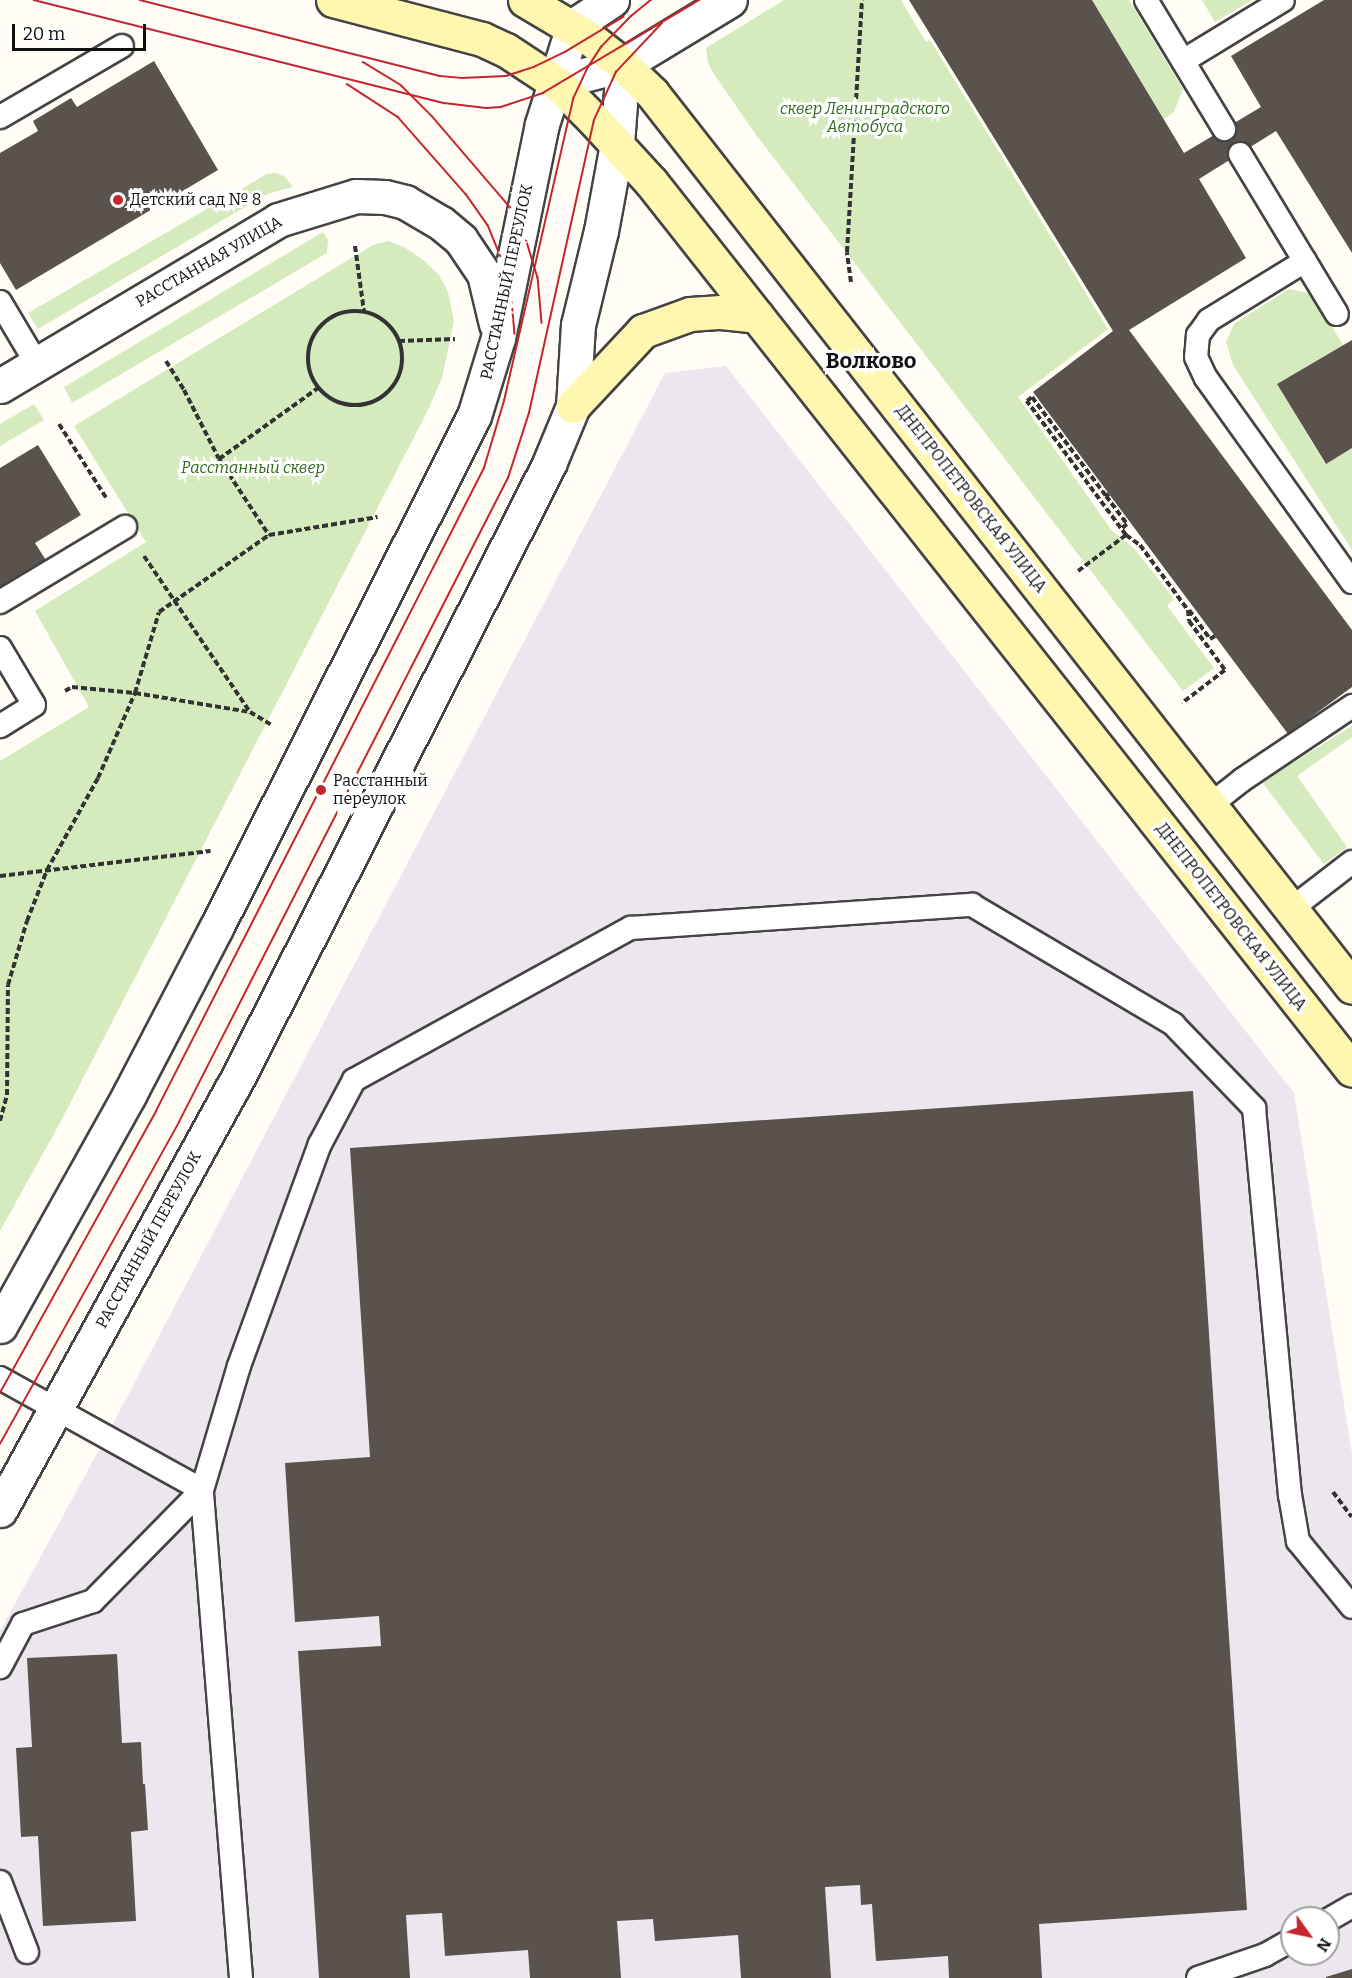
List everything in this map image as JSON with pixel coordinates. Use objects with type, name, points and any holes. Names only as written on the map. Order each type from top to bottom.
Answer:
[{"type":"main road","name":"ДНЕПРОПЕТРОВСКАЯ УЛИЦА","points":[[333,0],[482,39],[506,50],[556,82],[616,144],[651,182],[1352,1070]]},
{"type":"main road","name":"ДНЕПРОПЕТРОВСКАЯ УЛИЦА","points":[[525,0],[573,26],[623,65],[652,93],[1352,987]]},
{"type":"main road","points":[[573,406],[643,331],[690,314],[721,312],[757,316]]},
{"type":"street","points":[[573,26],[612,0]]},
{"type":"street","points":[[556,82],[623,65],[730,0]]},
{"type":"street","name":"РАССТАННЫЙ ПЕРЕУЛОК","points":[[0,1326],[140,1074],[459,447],[484,391],[498,338],[542,124],[573,26]]},
{"type":"street","name":"РАССТАННЫЙ ПЕРЕУЛОК","points":[[0,1510],[233,1087],[549,464],[573,406],[578,325],[601,231],[616,144],[623,65]]},
{"type":"street","name":"РАССТАННАЯ УЛИЦА","points":[[0,386],[278,220],[356,196],[385,197],[405,202],[441,223],[460,240],[484,274],[494,309],[498,338]]},
{"type":"lane","points":[[1146,0],[1224,129]]},
{"type":"lane","points":[[1183,61],[1283,0]]},
{"type":"lane","points":[[0,117],[122,46]]},
{"type":"lane","points":[[1240,154],[1338,314]]},
{"type":"lane","points":[[1305,261],[1209,320],[1198,334],[1196,357],[1206,378],[1352,582]]},
{"type":"lane","points":[[0,302],[37,364]]},
{"type":"lane","points":[[0,602],[125,527]]},
{"type":"lane","points":[[0,648],[34,705],[0,726]]},
{"type":"lane","points":[[1209,806],[1242,780],[1352,706]]},
{"type":"lane","points":[[1291,909],[1352,862]]},
{"type":"lane","points":[[242,1978],[202,1490],[239,1366],[320,1144],[354,1080],[631,928],[972,905],[1173,1024],[1254,1108],[1290,1495],[1298,1541],[1352,1606]]},
{"type":"lane","points":[[0,1378],[202,1490]]},
{"type":"lane","points":[[0,1667],[23,1624],[93,1601],[202,1490]]},
{"type":"lane","points":[[0,1882],[27,1952]]},
{"type":"lane","points":[[1198,1978],[1265,1955],[1280,1947]]},
{"type":"path","points":[[852,282],[847,252],[862,0]]},
{"type":"path","points":[[355,246],[364,312]]},
{"type":"path","points":[[364,312],[385,322],[399,341],[402,367],[397,380],[379,399],[353,406],[340,403],[318,388],[311,375],[308,362],[315,334],[324,323],[336,315],[364,312]]},
{"type":"path","points":[[399,341],[454,339]]},
{"type":"path","points":[[166,361],[184,390],[219,459],[269,536]]},
{"type":"path","points":[[219,459],[318,388]]},
{"type":"path","points":[[1121,529],[1127,524],[1108,495],[1032,397],[1027,401],[1121,529],[1140,545],[1210,639],[1215,636]]},
{"type":"path","points":[[59,424],[174,601],[250,712]]},
{"type":"path","points":[[0,1121],[7,1095],[8,985],[27,921],[47,870],[98,778],[135,693],[159,612],[269,536],[383,516]]},
{"type":"path","points":[[1078,571],[1126,535]]},
{"type":"path","points":[[1182,703],[1225,670],[1189,621],[1188,610]]},
{"type":"path","points":[[34,705],[72,687],[135,693],[250,712],[276,727]]},
{"type":"path","points":[[0,876],[212,851]]},
{"type":"path","points":[[1333,1492],[1352,1517]]},
{"type":"shaded area","points":[[726,366],[1294,1093],[1352,1454],[1352,1978],[0,1978],[0,1631],[106,1437],[665,373]]},
{"type":"green space","name":"сквер Ленинградского Автобуса","points":[[784,0],[901,0],[926,42],[930,40],[1108,329],[1018,397],[1112,531],[1134,548],[1174,599],[1167,606],[1214,668],[1183,691],[754,132],[714,74],[708,63],[706,48]]},
{"type":"green space","points":[[1092,0],[1129,0],[1183,89],[1174,112],[1164,119]]},
{"type":"green space","points":[[1202,0],[1252,0],[1215,22]]},
{"type":"green space","points":[[275,173],[284,176],[293,187],[267,194],[38,329],[28,313],[267,174]]},
{"type":"green space","points":[[323,232],[328,240],[327,253],[72,403],[64,387]]},
{"type":"green space","name":"Расстанный сквер","points":[[388,241],[404,247],[423,260],[439,275],[448,292],[454,321],[442,378],[428,410],[61,1121],[0,1231],[0,761],[89,707],[35,611],[146,542],[74,426],[373,245]]},
{"type":"green space","points":[[1289,289],[1312,294],[1343,345],[1277,384],[1325,464],[1352,448],[1352,550],[1233,365],[1226,342],[1234,324]]},
{"type":"green space","points":[[34,404],[44,420],[0,446],[0,424]]},
{"type":"green space","points":[[1352,726],[1352,737],[1297,776],[1347,847],[1324,864],[1262,782]]},
{"type":"building","points":[[909,0],[1092,0],[1184,153],[1261,107],[1231,56],[1324,0],[1352,0],[1352,253],[1276,131],[1199,179],[1246,258],[1129,330],[1352,630],[1352,687],[1288,734],[1033,392],[1113,331]]},
{"type":"building","points":[[154,61],[218,170],[16,290],[0,263],[0,153],[38,131],[33,121],[71,98],[77,107]]},
{"type":"building","points":[[1352,340],[1352,448],[1326,464],[1277,384]]},
{"type":"building","points":[[38,445],[81,515],[35,543],[49,565],[0,594],[0,468]]},
{"type":"building","points":[[1193,1091],[1247,1910],[1039,1924],[1042,1978],[949,1978],[948,1956],[876,1961],[872,1904],[861,1905],[860,1885],[825,1887],[831,1978],[741,1978],[738,1935],[655,1941],[653,1919],[617,1921],[621,1978],[530,1978],[528,1950],[445,1956],[442,1913],[406,1915],[410,1978],[319,1978],[298,1651],[381,1646],[379,1616],[295,1622],[285,1463],[370,1457],[350,1148]]},
{"type":"building","points":[[117,1654],[122,1743],[141,1742],[143,1784],[145,1784],[148,1830],[131,1832],[136,1921],[43,1926],[38,1836],[21,1837],[16,1748],[32,1747],[27,1658]]},
{"type":"building","points":[[1352,1969],[1352,1978],[1326,1978],[1326,1977]]},
{"type":"tram line","points":[[34,0],[444,103],[486,108],[501,107],[543,93],[699,0]]},
{"type":"tram line","points":[[140,0],[440,76],[461,78],[506,76],[534,67],[565,52],[623,17]]},
{"type":"tram line","points":[[0,1393],[156,1111],[484,468],[504,401],[573,99],[588,67],[601,47],[631,16],[651,0]]},
{"type":"tram line","points":[[0,1444],[179,1122],[508,478],[529,413],[594,120],[616,72],[662,23]]},
{"type":"tram line","points":[[363,62],[401,85],[432,116],[510,207],[527,242],[538,277],[542,323]]},
{"type":"tram line","points":[[347,84],[398,117],[466,194],[488,225],[510,279],[515,334]]},
{"type":"place","name":"Детский сад № 8","points":[[118,200]]},
{"type":"place","name":"Расстанный переулок","points":[[321,790]]},
{"type":"district","name":"Волково","points":[[871,361]]}]
